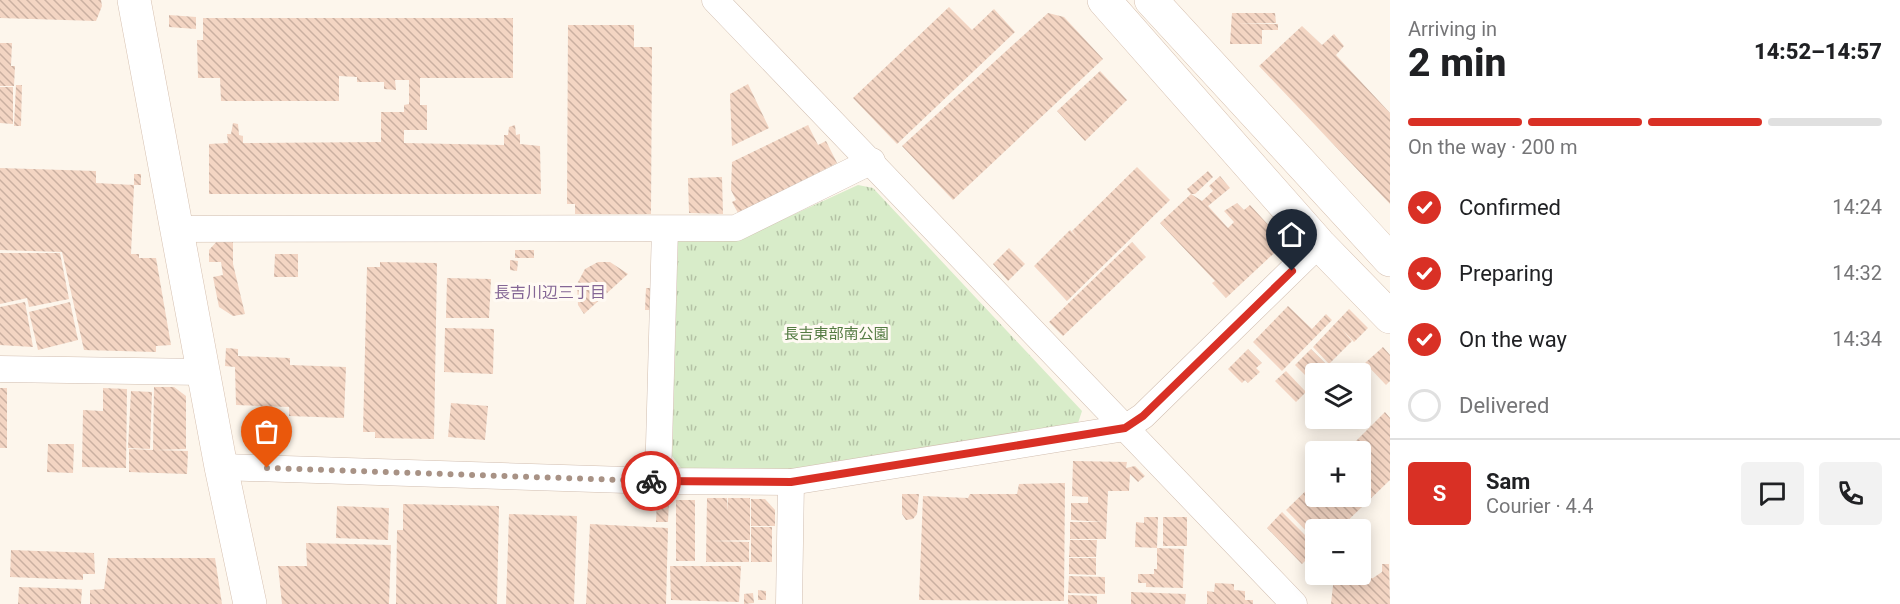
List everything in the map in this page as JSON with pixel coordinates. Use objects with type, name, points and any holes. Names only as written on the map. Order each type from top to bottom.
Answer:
[{"type":"street","points":[[134,0],[221,467],[250,604]]},
{"type":"street","points":[[715,0],[872,161],[1294,604]]},
{"type":"street","points":[[1104,0],[1319,244],[1390,316]]},
{"type":"street","points":[[1151,0],[1390,260]]},
{"type":"street","points":[[176,229],[736,228],[872,161]]},
{"type":"street","points":[[658,481],[665,229]]},
{"type":"street","points":[[221,467],[658,481],[791,482],[1125,428],[1143,416],[1319,244]]},
{"type":"street","points":[[0,369],[203,372]]},
{"type":"street","points":[[789,604],[791,482]]},
{"type":"green space","name":"長吉東部南公園","points":[[858,185],[873,188],[1082,411],[1078,423],[798,469],[681,468],[672,456],[678,240],[738,240]]},
{"type":"building","points":[[0,0],[101,0],[102,6],[96,21],[0,18]]},
{"type":"building","points":[[949,7],[972,30],[994,9],[1015,32],[897,144],[853,98]]},
{"type":"building","points":[[1048,13],[1064,17],[1103,59],[953,200],[902,146]]},
{"type":"building","points":[[1232,13],[1275,13],[1276,23],[1236,24],[1278,24],[1278,30],[1262,30],[1262,44],[1230,44]]},
{"type":"building","points":[[169,15],[196,17],[196,29],[169,27]]},
{"type":"building","points":[[203,18],[513,18],[513,78],[420,78],[420,105],[427,105],[427,130],[404,130],[404,143],[504,145],[504,135],[508,135],[509,127],[515,125],[516,135],[520,134],[520,144],[540,146],[541,194],[209,194],[209,144],[228,143],[227,134],[231,134],[233,123],[238,124],[239,135],[243,136],[243,143],[381,142],[381,112],[404,112],[404,105],[409,104],[409,80],[395,80],[396,90],[384,89],[384,82],[357,82],[357,77],[339,76],[339,101],[221,101],[220,78],[198,78],[197,40],[203,40]]},
{"type":"building","points":[[568,25],[634,25],[634,47],[652,47],[651,214],[575,214],[575,204],[567,204]]},
{"type":"building","points":[[1302,26],[1322,45],[1334,34],[1344,46],[1336,55],[1390,113],[1390,204],[1259,66]]},
{"type":"building","points":[[0,43],[12,43],[11,66],[15,66],[14,86],[0,86]]},
{"type":"building","points":[[1100,71],[1127,100],[1085,141],[1057,111]]},
{"type":"building","points":[[748,84],[769,128],[732,146],[730,94]]},
{"type":"building","points":[[16,85],[22,85],[21,126],[14,126]]},
{"type":"building","points":[[0,87],[13,87],[13,124],[0,123]]},
{"type":"building","points":[[808,125],[818,145],[826,141],[837,163],[738,213],[732,202],[736,200],[731,190],[732,162]]},
{"type":"building","points":[[1137,167],[1170,200],[1067,301],[1034,266],[1070,230],[1077,237],[1072,231]]},
{"type":"building","points":[[0,168],[96,171],[96,183],[134,185],[131,254],[139,254],[139,258],[156,258],[171,345],[156,346],[156,352],[84,350],[62,252],[0,250]]},
{"type":"building","points":[[1208,171],[1213,177],[1195,194],[1191,194],[1187,189]]},
{"type":"building","points":[[134,174],[141,174],[141,185],[134,185]]},
{"type":"building","points":[[1220,176],[1230,188],[1208,206],[1228,228],[1234,222],[1224,211],[1237,203],[1244,210],[1250,205],[1285,243],[1226,298],[1212,283],[1215,281],[1160,223],[1191,194],[1202,201],[1213,191],[1209,186]]},
{"type":"building","points":[[722,177],[723,214],[689,213],[688,178]]},
{"type":"building","points":[[218,240],[233,240],[233,264],[245,314],[233,316],[219,307],[213,277],[223,275],[221,262],[209,262],[209,250]]},
{"type":"building","points":[[1132,242],[1146,257],[1063,336],[1049,322]]},
{"type":"building","points":[[1009,248],[1025,264],[1008,281],[993,264]]},
{"type":"building","points":[[515,250],[534,250],[534,258],[515,258]]},
{"type":"building","points":[[0,253],[60,253],[69,299],[29,307],[27,298],[0,304]]},
{"type":"building","points":[[275,254],[298,254],[298,277],[274,277]]},
{"type":"building","points":[[510,260],[518,261],[517,271],[510,270]]},
{"type":"building","points":[[380,262],[437,263],[434,439],[375,438],[375,432],[363,432],[367,267],[380,267]]},
{"type":"building","points":[[598,262],[610,262],[628,274],[584,314],[578,305],[577,284],[585,269]]},
{"type":"building","points":[[447,278],[491,279],[489,318],[446,318]]},
{"type":"building","points":[[646,288],[652,288],[652,310],[645,310]]},
{"type":"building","points":[[25,302],[33,347],[0,345],[0,307]]},
{"type":"building","points":[[70,302],[78,340],[38,350],[29,312]]},
{"type":"building","points":[[1288,306],[1312,329],[1326,314],[1332,320],[1282,371],[1253,342]]},
{"type":"building","points":[[1349,309],[1368,328],[1354,342],[1340,327],[1352,341],[1330,363],[1313,347]]},
{"type":"building","points":[[445,328],[494,329],[493,374],[444,372]]},
{"type":"building","points":[[1383,347],[1390,355],[1390,381],[1386,385],[1371,369],[1371,363],[1365,363]]},
{"type":"building","points":[[226,348],[238,349],[238,356],[290,358],[290,365],[346,367],[344,418],[289,416],[289,407],[236,405],[235,367],[225,366]]},
{"type":"building","points":[[1248,349],[1262,363],[1256,368],[1260,372],[1248,383],[1245,380],[1242,383],[1228,369]]},
{"type":"building","points":[[1311,349],[1325,363],[1305,363],[1305,375],[1295,365]]},
{"type":"building","points":[[1286,371],[1305,393],[1296,402],[1275,381]]},
{"type":"building","points":[[154,387],[174,387],[186,396],[186,449],[156,450],[188,451],[187,474],[129,472],[129,449],[153,450]]},
{"type":"building","points":[[0,388],[7,388],[7,448],[0,448]]},
{"type":"building","points":[[103,388],[127,389],[126,468],[82,467],[83,410],[103,411]]},
{"type":"building","points":[[131,391],[152,392],[150,449],[128,448]]},
{"type":"building","points":[[451,403],[488,406],[485,440],[448,437]]},
{"type":"building","points":[[1385,412],[1390,418],[1390,480],[1371,498],[1371,441],[1356,441],[1368,429],[1371,429],[1371,426]]},
{"type":"building","points":[[48,444],[74,444],[73,473],[47,472]]},
{"type":"building","points":[[1073,461],[1127,462],[1126,468],[1135,466],[1145,476],[1138,482],[1130,474],[1129,491],[1108,491],[1106,539],[1070,539],[1070,522],[1104,522],[1071,520],[1071,503],[1088,503],[1088,497],[1072,496]]},
{"type":"building","points":[[1065,483],[1064,601],[919,600],[923,496],[968,498],[970,494],[1017,494],[1019,484]]},
{"type":"building","points":[[1305,492],[1305,507],[1362,507],[1349,519],[1305,519],[1305,530],[1286,510]]},
{"type":"building","points":[[902,494],[919,494],[917,514],[913,519],[906,520],[902,514]]},
{"type":"building","points":[[707,498],[727,498],[727,512],[728,498],[750,498],[750,540],[711,541],[749,542],[749,562],[706,562]]},
{"type":"building","points":[[751,499],[765,499],[775,510],[775,526],[751,526]]},
{"type":"building","points":[[657,500],[669,501],[668,522],[656,522]]},
{"type":"building","points":[[676,500],[695,500],[695,561],[676,561]]},
{"type":"building","points":[[403,504],[499,506],[497,604],[396,604],[397,530],[403,530]]},
{"type":"building","points":[[337,506],[389,508],[388,540],[336,538]]},
{"type":"building","points":[[1282,512],[1305,535],[1305,561],[1302,564],[1267,528]]},
{"type":"building","points":[[509,514],[577,516],[574,604],[506,604]]},
{"type":"building","points":[[1144,517],[1158,517],[1157,548],[1135,547],[1136,522],[1144,523]]},
{"type":"building","points":[[1163,517],[1187,517],[1187,546],[1163,546]]},
{"type":"building","points":[[590,524],[668,528],[666,604],[586,604]]},
{"type":"building","points":[[751,527],[772,527],[772,562],[751,562]]},
{"type":"building","points":[[1070,540],[1097,540],[1096,557],[1069,557]]},
{"type":"building","points":[[306,543],[391,545],[389,604],[282,604],[278,566],[307,566]]},
{"type":"building","points":[[1157,548],[1184,549],[1183,588],[1146,587],[1146,583],[1138,583],[1138,574],[1154,574],[1154,569],[1157,569]]},
{"type":"building","points":[[11,550],[94,553],[95,574],[83,574],[83,580],[10,577]]},
{"type":"building","points":[[108,558],[215,558],[222,604],[90,604],[90,590],[104,589]]},
{"type":"building","points":[[1069,558],[1096,558],[1096,575],[1069,574]]},
{"type":"building","points":[[1382,564],[1389,564],[1390,604],[1331,604],[1333,585],[1371,585],[1371,578],[1382,572]]},
{"type":"building","points":[[670,566],[741,566],[739,602],[671,600]]},
{"type":"building","points":[[1069,576],[1105,577],[1105,594],[1068,593]]},
{"type":"building","points":[[1215,583],[1234,584],[1234,590],[1245,591],[1245,600],[1253,600],[1253,604],[1207,604],[1207,591],[1214,592]]},
{"type":"building","points":[[19,587],[82,589],[81,604],[18,604]]},
{"type":"building","points":[[758,590],[766,591],[766,600],[758,600]]},
{"type":"building","points":[[1131,592],[1186,594],[1185,604],[1131,604]]},
{"type":"building","points":[[753,593],[754,603],[744,604],[744,594]]},
{"type":"building","points":[[1068,595],[1097,596],[1097,604],[1068,604]]},
{"type":"way so far","points":[[267,468],[651,481]]},
{"type":"district","name":"長吉川辺三丁目","points":[[550,292]]},
{"type":"route","points":[[651,481],[791,482],[1125,428],[1143,416],[1292,271]]}]
